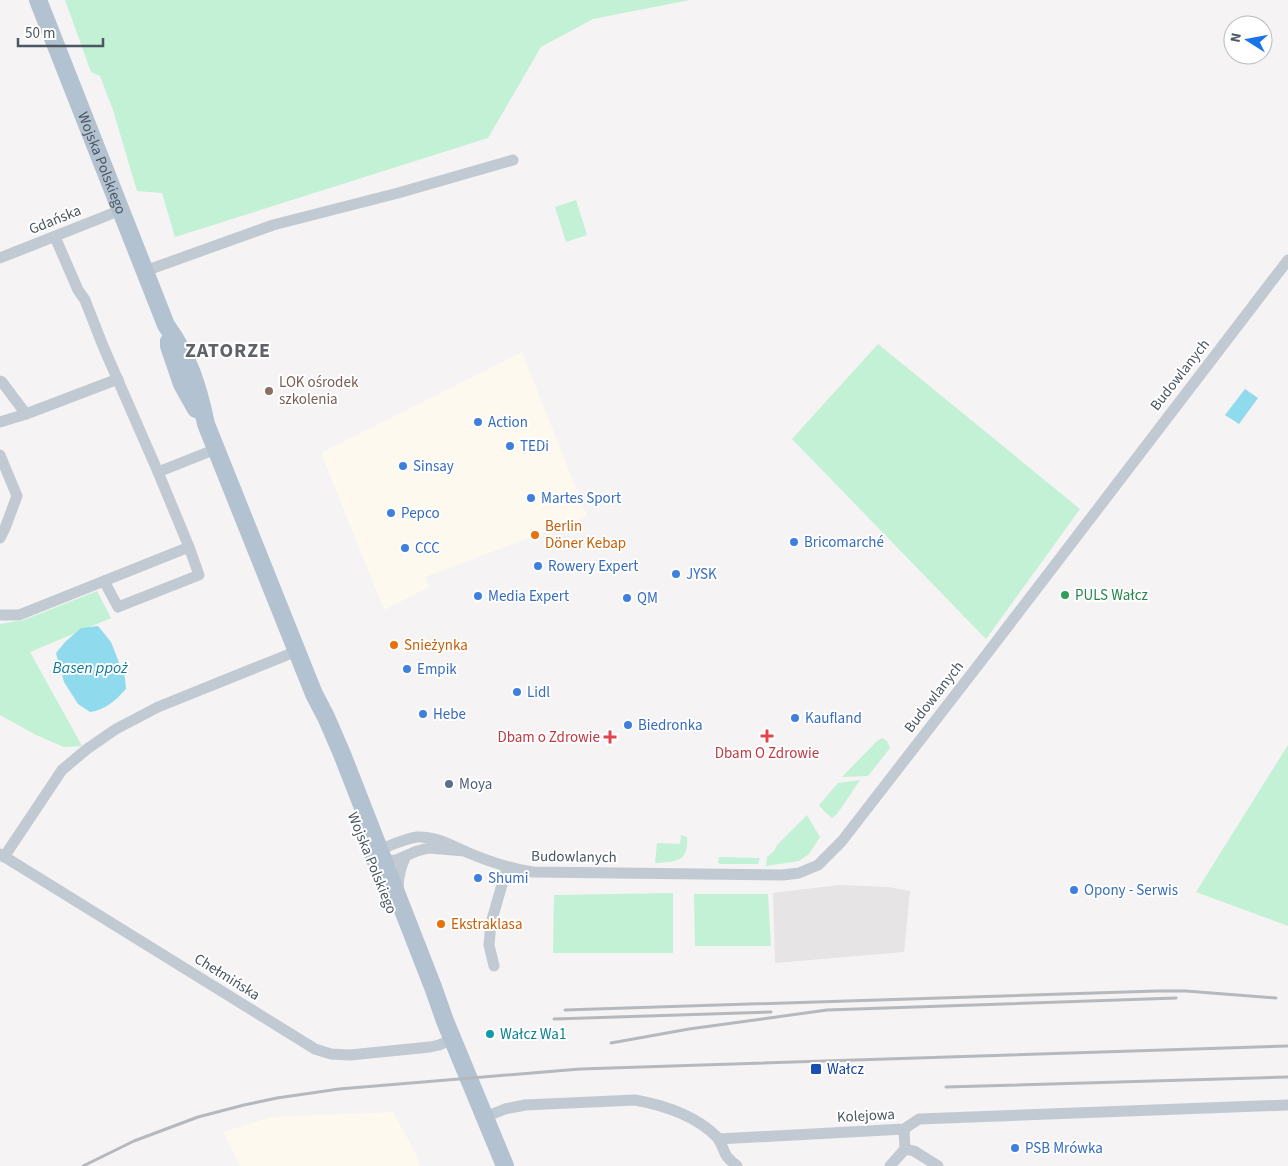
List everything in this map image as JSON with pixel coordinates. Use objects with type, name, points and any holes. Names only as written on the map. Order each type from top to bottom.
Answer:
[{"type":"main road","name":"Wojska Polskiego","points":[[38,0],[166,325],[177,340],[187,360],[200,394],[206,424],[316,699],[319,720],[331,759],[397,897],[445,1021],[505,1166]]},
{"type":"main road","name":"Wojska Polskiego","points":[[377,857],[402,937],[445,1021]]},
{"type":"street","points":[[145,271],[273,225],[398,193],[513,160]]},
{"type":"street","name":"Gdańska","points":[[0,258],[121,210]]},
{"type":"street","points":[[55,236],[78,290],[85,300],[158,472],[199,575],[118,606],[104,581]]},
{"type":"street","name":"Budowlanych","points":[[377,857],[406,839],[416,837],[446,842],[507,867],[533,872],[783,875],[799,873],[818,865],[842,842],[1288,260]]},
{"type":"street","points":[[0,422],[118,379]]},
{"type":"street","points":[[0,381],[26,414]]},
{"type":"street","points":[[158,472],[216,449]]},
{"type":"street","points":[[0,455],[17,496],[0,538]]},
{"type":"street","points":[[0,615],[19,615],[189,547]]},
{"type":"street","name":"Chełmińska","points":[[297,651],[158,707],[116,729],[87,749],[62,770],[2,856],[315,1049],[331,1054],[350,1055],[430,1047],[453,1039]]},
{"type":"street","name":"Budowlanych","points":[[377,857],[396,860],[429,848],[465,851]]},
{"type":"street","points":[[397,897],[399,873],[406,856]]},
{"type":"street","points":[[494,966],[489,945],[491,923],[507,867]]},
{"type":"street","points":[[485,1117],[505,1109],[525,1105],[635,1100],[665,1108],[693,1119],[718,1139],[727,1156],[737,1166]]},
{"type":"street","name":"Kolejowa","points":[[718,1139],[904,1129],[919,1119],[1288,1105]]},
{"type":"street","points":[[890,1166],[904,1149],[904,1129]]},
{"type":"street","points":[[904,1149],[914,1151],[938,1166]]},
{"type":"shaded area","points":[[522,352],[587,516],[425,577],[429,587],[384,610],[321,453]]},
{"type":"shaded area","points":[[839,885],[889,887],[910,891],[904,952],[775,963],[773,893]]},
{"type":"shaded area","points":[[393,1112],[416,1154],[420,1166],[240,1166],[223,1132],[271,1117]]},
{"type":"green space","points":[[65,0],[690,0],[593,19],[541,47],[488,138],[175,237],[162,193],[137,191],[113,110],[100,76],[91,72]]},
{"type":"green space","points":[[576,200],[587,235],[566,242],[555,207]]},
{"type":"green space","points":[[878,344],[1080,509],[986,639],[792,439]]},
{"type":"green space","points":[[97,591],[111,618],[30,652],[82,746],[64,747],[36,735],[0,715],[0,624],[24,620]]},
{"type":"green space","points":[[882,738],[887,741],[890,748],[868,776],[842,777],[877,741]]},
{"type":"green space","points":[[1288,745],[1288,926],[1196,892]]},
{"type":"green space","points":[[860,780],[837,814],[832,818],[819,805],[838,783]]},
{"type":"green space","points":[[807,815],[820,837],[809,854],[799,861],[766,866],[767,857]]},
{"type":"green space","points":[[681,835],[687,837],[686,851],[683,856],[675,861],[655,863],[657,843],[680,844]]},
{"type":"green space","points":[[719,857],[760,858],[758,864],[720,864],[718,862]]},
{"type":"green space","points":[[673,893],[673,953],[553,953],[554,895]]},
{"type":"green space","points":[[694,894],[768,894],[771,946],[695,946]]},
{"type":"water","points":[[1245,389],[1258,398],[1239,424],[1225,415]]},
{"type":"water","name":"Basen ppoż","points":[[98,626],[111,642],[125,678],[126,689],[110,704],[90,712],[78,704],[64,682],[56,653],[81,628]]},
{"type":"railway","points":[[565,1010],[1157,991],[1186,991],[1276,998]]},
{"type":"railway","points":[[611,1043],[689,1029],[827,1010],[1176,998]]},
{"type":"railway","points":[[554,1019],[771,1012]]},
{"type":"railway","points":[[83,1166],[134,1141],[198,1117],[277,1098],[339,1089],[580,1069],[1288,1046]]},
{"type":"railway","points":[[946,1087],[1288,1077]]},
{"type":"place","name":"LOK ośrodek szkolenia","points":[[269,391]]},
{"type":"place","name":"Action","points":[[478,422]]},
{"type":"place","name":"TEDi","points":[[510,446]]},
{"type":"place","name":"Sinsay","points":[[403,466]]},
{"type":"place","name":"Martes Sport","points":[[531,498]]},
{"type":"place","name":"Pepco","points":[[391,513]]},
{"type":"place","name":"Berlin Döner Kebap","points":[[535,535]]},
{"type":"place","name":"Bricomarché","points":[[794,542]]},
{"type":"place","name":"CCC","points":[[405,548]]},
{"type":"place","name":"Rowery Expert","points":[[538,566]]},
{"type":"place","name":"JYSK","points":[[676,574]]},
{"type":"place","name":"PULS Wałcz","points":[[1065,595]]},
{"type":"place","name":"Media Expert","points":[[478,596]]},
{"type":"place","name":"QM","points":[[627,598]]},
{"type":"place","name":"Snieżynka","points":[[394,645]]},
{"type":"place","name":"Empik","points":[[407,669]]},
{"type":"place","name":"Lidl","points":[[517,692]]},
{"type":"place","name":"Hebe","points":[[423,714]]},
{"type":"place","name":"Kaufland","points":[[795,718]]},
{"type":"place","name":"Biedronka","points":[[628,725]]},
{"type":"place","name":"Dbam O Zdrowie","points":[[767,736]]},
{"type":"place","name":"Dbam o Zdrowie","points":[[610,737]]},
{"type":"place","name":"Moya","points":[[449,784]]},
{"type":"place","name":"Shumi","points":[[478,878]]},
{"type":"place","name":"Opony - Serwis","points":[[1074,890]]},
{"type":"place","name":"Ekstraklasa","points":[[441,924]]},
{"type":"place","name":"Wałcz Wa1","points":[[490,1034]]},
{"type":"place","name":"Wałcz","points":[[816,1069]]},
{"type":"place","name":"PSB Mrówka","points":[[1015,1148]]},
{"type":"district","name":"ZATORZE","points":[[228,351]]}]
